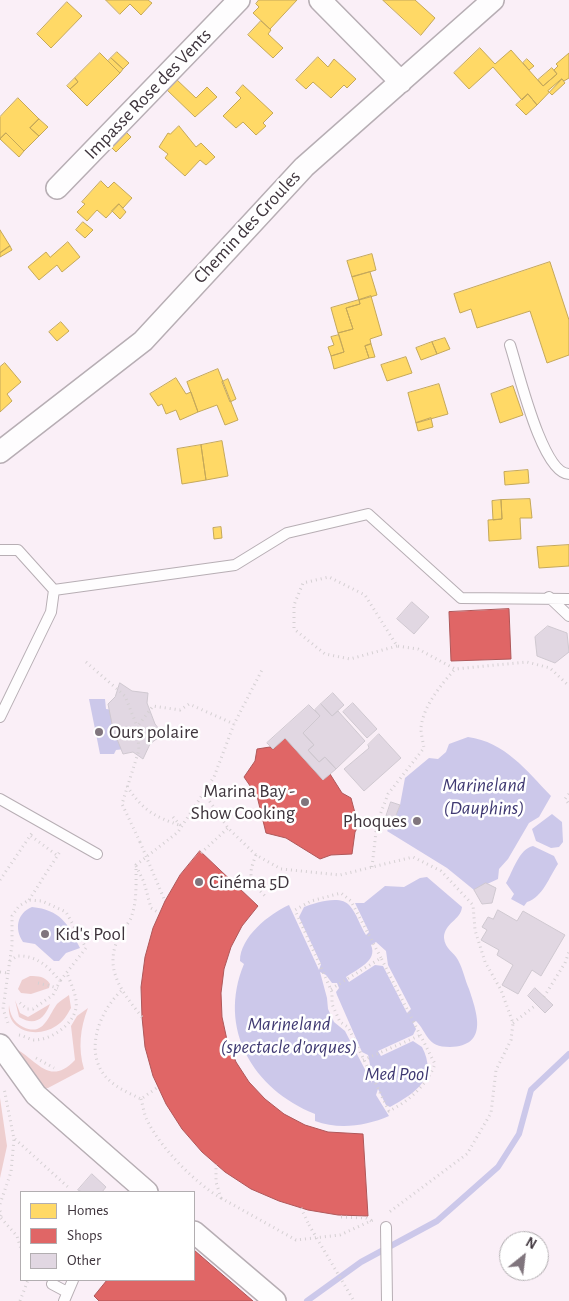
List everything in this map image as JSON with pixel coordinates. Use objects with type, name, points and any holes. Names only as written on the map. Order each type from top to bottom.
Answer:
[{"type":"street","name":"Impasse Rose des Vents","points":[[58,188],[239,0]]},
{"type":"street","points":[[320,0],[401,82]]},
{"type":"street","name":"Chemin des Groules","points":[[0,452],[143,341],[304,167],[493,0]]},
{"type":"street","points":[[6,1037],[36,1095],[142,1191]]},
{"type":"street","points":[[195,1233],[275,1301]]},
{"type":"lane","points":[[510,345],[540,442],[553,465],[565,474],[569,474]]},
{"type":"lane","points":[[54,590],[235,565],[287,533],[368,514],[461,598],[549,597],[569,599]]},
{"type":"lane","points":[[0,550],[18,550],[54,590],[51,612],[0,717]]},
{"type":"lane","points":[[549,597],[569,616]]},
{"type":"lane","points":[[0,799],[97,854]]},
{"type":"lane","points":[[386,1230],[387,1301]]},
{"type":"lane","points":[[52,1284],[66,1297],[73,1281]]},
{"type":"path","points":[[397,646],[365,595],[329,577],[303,583],[294,605],[294,629],[325,654],[350,659],[374,654],[397,646],[418,648],[455,670],[527,662],[550,668],[569,686]]},
{"type":"path","points":[[86,662],[125,696],[137,727],[139,750],[122,804],[164,901]]},
{"type":"path","points":[[142,1017],[121,992],[112,970],[114,952],[119,935],[132,917],[136,865],[178,832],[204,793],[214,777],[234,724],[262,668]]},
{"type":"path","points":[[372,867],[377,823],[388,794],[424,748],[421,727],[429,705],[437,690],[455,670]]},
{"type":"path","points":[[137,727],[153,706],[180,710],[189,704],[234,724]]},
{"type":"path","points":[[127,786],[139,804],[148,812],[182,826]]},
{"type":"path","points":[[204,793],[228,828],[256,855],[281,869],[340,875],[413,857],[440,870],[473,905],[475,930],[485,962],[501,990],[513,1023],[511,1040],[496,1070],[491,1113],[468,1154],[387,1214]]},
{"type":"path","points":[[569,794],[565,800],[569,804]]},
{"type":"path","points":[[173,817],[182,826]]},
{"type":"path","points":[[0,880],[31,836],[38,820]]},
{"type":"path","points":[[201,853],[228,828]]},
{"type":"path","points":[[31,836],[58,856]]},
{"type":"path","points":[[6,1037],[3,1009],[8,973],[12,916],[19,906],[29,900],[68,838]]},
{"type":"path","points":[[256,855],[250,870],[252,883],[266,897]]},
{"type":"path","points":[[136,865],[144,882],[150,908],[159,912]]},
{"type":"path","points":[[240,889],[251,878]]},
{"type":"path","points":[[341,893],[352,901],[381,958],[435,1064],[430,1076],[402,1105],[389,1111],[348,1026],[340,1022],[332,1004],[333,988],[318,964],[295,910],[311,901],[341,893]]},
{"type":"path","points":[[19,1002],[27,1008],[34,1009],[53,995],[60,981],[86,948],[84,941],[66,912],[42,901],[29,900]]},
{"type":"path","points":[[544,997],[565,963],[569,952]]},
{"type":"path","points":[[9,961],[17,956],[35,959],[46,965],[60,981]]},
{"type":"path","points":[[333,988],[381,958]]},
{"type":"path","points":[[0,972],[8,973]]},
{"type":"path","points":[[22,1040],[17,1034],[34,1040],[49,1037],[62,1030],[72,1017],[76,1008],[76,1002],[67,972]]},
{"type":"path","points":[[38,983],[56,988]]},
{"type":"path","points":[[121,992],[108,1004],[95,1037],[97,1064],[109,1081],[141,1099],[147,1122],[174,1158],[211,1192],[296,1240],[340,1235],[379,1217]]},
{"type":"path","points":[[513,1023],[536,1005]]},
{"type":"path","points":[[365,1059],[421,1035]]},
{"type":"path","points":[[32,1052],[36,1058],[54,1068]]},
{"type":"path","points":[[141,1099],[158,1087]]},
{"type":"path","points":[[0,1204],[11,1172],[14,1139],[6,1093]]},
{"type":"path","points":[[14,1139],[69,1188]]},
{"type":"path","points":[[216,1164],[216,1182],[221,1198]]},
{"type":"path","points":[[301,1208],[309,1226],[354,1301]]},
{"type":"path","points":[[0,1211],[1,1218],[17,1236],[20,1246]]},
{"type":"path","points":[[341,1218],[366,1218],[371,1221]]},
{"type":"path","points":[[20,1301],[28,1281]]},
{"type":"shaded area","points":[[30,976],[39,976],[46,979],[50,984],[49,988],[31,994],[21,993],[18,989],[22,980]]},
{"type":"shaded area","points":[[69,995],[71,1008],[65,1018],[48,1030],[32,1032],[24,1030],[12,1021],[9,1014],[9,1005],[11,1015],[17,1023],[23,1027],[36,1029],[44,1024],[57,1004]]},
{"type":"shaded area","points":[[15,1000],[20,1013],[28,1017],[50,1004],[42,1018],[29,1021],[19,1017]]},
{"type":"shaded area","points":[[88,1008],[81,1038],[81,1054],[84,1069],[48,1088],[43,1088],[12,1047],[50,1071],[66,1068],[75,1060],[71,1026],[77,1016]]},
{"type":"shaded area","points":[[0,1098],[7,1146],[0,1178]]},
{"type":"water","points":[[89,699],[105,699],[106,709],[113,710],[125,749],[116,750],[114,754],[100,754]]},
{"type":"water","name":"Marineland (Dauphins)","points":[[468,737],[481,740],[504,751],[524,767],[551,796],[539,817],[529,823],[508,859],[499,869],[498,879],[474,890],[447,868],[387,831],[393,823],[400,805],[405,778],[429,758],[438,759],[446,752],[449,744]]},
{"type":"water","points":[[552,814],[562,822],[563,842],[559,847],[551,848],[536,841],[532,829]]},
{"type":"water","points":[[533,846],[554,856],[558,864],[537,896],[524,906],[511,899],[514,894],[506,883],[520,856],[524,851]]},
{"type":"water","points":[[427,877],[462,907],[459,915],[449,925],[444,938],[446,945],[460,963],[472,998],[477,1018],[475,1035],[471,1041],[462,1045],[450,1047],[436,1045],[428,1038],[416,1021],[413,1023],[416,1029],[413,1035],[378,1051],[381,1056],[413,1041],[422,1047],[428,1067],[426,1076],[416,1090],[390,1107],[386,1105],[378,1089],[376,1095],[389,1116],[371,1122],[343,1126],[315,1121],[315,1114],[293,1103],[274,1089],[258,1073],[246,1054],[238,1033],[235,1011],[237,988],[244,964],[240,961],[241,952],[250,935],[257,927],[273,914],[289,905],[319,970],[321,964],[299,917],[304,907],[328,900],[346,902],[355,913],[366,935],[369,932],[355,903],[364,903],[385,886],[404,887],[420,878]],"holes":[[[376,942],[386,951],[388,965],[411,1009],[407,1013],[383,966],[375,965],[349,982],[346,977],[361,968],[369,960],[372,956],[371,945]],[[320,972],[326,975],[332,983],[337,983],[339,988],[336,992],[337,995],[362,1052],[368,1055],[372,1083],[345,1031],[334,1022],[328,1009]]]},
{"type":"water","name":"Kid's Pool","points":[[32,907],[50,911],[62,919],[80,948],[66,953],[59,961],[54,961],[35,944],[23,942],[18,932],[18,922],[23,913]]},
{"type":"building: Homes","points":[[106,0],[148,0],[152,3],[141,15],[130,4],[120,14]]},
{"type":"building: Homes","points":[[259,0],[297,0],[270,29],[253,13],[259,7],[256,4]]},
{"type":"building: Homes","points":[[383,0],[415,0],[435,18],[421,35]]},
{"type":"building: Homes","points":[[67,2],[82,16],[51,48],[37,34]]},
{"type":"building: Homes","points":[[261,21],[271,30],[268,34],[283,48],[273,58],[248,35]]},
{"type":"building: Homes","points":[[480,48],[495,64],[511,50],[543,86],[557,74],[554,70],[558,66],[556,64],[569,53],[569,78],[564,81],[562,79],[537,105],[528,94],[522,100],[493,67],[469,89],[454,73]]},
{"type":"building: Homes","points":[[117,52],[129,63],[123,69],[111,58]]},
{"type":"building: Homes","points":[[100,53],[120,73],[87,106],[70,89],[78,82],[75,78]]},
{"type":"building: Homes","points":[[318,57],[328,67],[334,59],[356,79],[347,88],[344,85],[331,98],[313,82],[306,89],[296,80]]},
{"type":"building: Homes","points":[[111,58],[123,69],[120,73],[108,61]]},
{"type":"building: Homes","points":[[527,59],[534,66],[529,70],[523,63]]},
{"type":"building: Homes","points":[[552,68],[557,74],[543,86],[538,80]]},
{"type":"building: Homes","points":[[75,78],[78,82],[70,89],[67,86]]},
{"type":"building: Homes","points":[[176,79],[196,98],[207,87],[217,97],[195,117],[166,89]]},
{"type":"building: Homes","points":[[562,79],[565,83],[552,95],[548,91]]},
{"type":"building: Homes","points":[[243,85],[273,113],[263,123],[266,126],[256,135],[243,122],[236,128],[223,116],[241,98],[236,93]]},
{"type":"building: Homes","points":[[528,94],[537,105],[526,115],[516,105]]},
{"type":"building: Homes","points":[[18,98],[39,119],[30,128],[39,136],[24,151],[6,133],[0,139],[0,117]]},
{"type":"building: Homes","points":[[39,119],[48,127],[39,136],[30,128]]},
{"type":"building: Homes","points":[[179,126],[196,147],[201,143],[215,157],[206,165],[200,160],[185,176],[165,158],[168,154],[159,147],[168,133],[170,134]]},
{"type":"building: Homes","points":[[125,131],[131,137],[116,152],[110,146]]},
{"type":"building: Homes","points":[[6,133],[24,151],[19,157],[0,139]]},
{"type":"building: Homes","points":[[101,181],[108,188],[114,182],[132,198],[123,208],[119,204],[106,218],[97,210],[87,221],[77,212],[85,204],[82,202]]},
{"type":"building: Homes","points":[[119,204],[126,212],[120,219],[112,211]]},
{"type":"building: Homes","points":[[83,222],[93,230],[85,238],[76,230]]},
{"type":"building: Homes","points":[[0,230],[10,246],[0,253]]},
{"type":"building: Homes","points":[[68,242],[80,257],[62,272],[57,265],[39,280],[28,267],[46,252],[50,257]]},
{"type":"building: Homes","points":[[10,246],[12,250],[0,257],[0,253]]},
{"type":"building: Homes","points":[[372,254],[376,270],[352,277],[347,261]]},
{"type":"building: Homes","points":[[550,262],[569,320],[569,355],[547,363],[530,311],[477,328],[471,309],[460,313],[454,294]]},
{"type":"building: Homes","points":[[370,272],[377,295],[359,300],[352,277]]},
{"type":"building: Homes","points":[[371,296],[382,335],[370,339],[371,344],[365,346],[369,358],[334,369],[331,356],[344,352],[338,333],[353,329],[346,308],[360,304],[359,300]]},
{"type":"building: Homes","points":[[359,300],[360,304],[346,308],[353,329],[338,333],[331,308]]},
{"type":"building: Homes","points":[[61,322],[69,331],[57,341],[49,332]]},
{"type":"building: Homes","points":[[339,335],[344,352],[331,356],[328,347],[334,345],[331,337]]},
{"type":"building: Homes","points":[[445,338],[450,349],[437,354],[432,342]]},
{"type":"building: Homes","points":[[432,342],[437,354],[421,360],[416,348]]},
{"type":"building: Homes","points":[[371,344],[375,357],[369,358],[365,346]]},
{"type":"building: Homes","points":[[406,357],[412,373],[387,381],[381,365]]},
{"type":"building: Homes","points":[[5,363],[21,382],[7,394],[12,401],[0,412],[0,367]]},
{"type":"building: Homes","points":[[218,369],[238,420],[225,425],[217,405],[198,412],[187,382]]},
{"type":"building: Homes","points":[[176,378],[186,394],[191,392],[198,412],[180,420],[176,410],[166,414],[162,404],[158,406],[150,394]]},
{"type":"building: Homes","points":[[228,379],[236,399],[230,402],[222,382]]},
{"type":"building: Homes","points":[[439,384],[448,414],[416,423],[408,393]]},
{"type":"building: Homes","points":[[513,386],[523,415],[500,423],[491,394]]},
{"type":"building: Homes","points":[[431,418],[433,427],[418,431],[416,423]]},
{"type":"building: Homes","points":[[222,441],[228,476],[206,480],[201,445]]},
{"type":"building: Homes","points":[[201,445],[206,480],[182,484],[177,449]]},
{"type":"building: Homes","points":[[528,470],[529,483],[505,485],[504,472]]},
{"type":"building: Homes","points":[[530,499],[532,518],[520,518],[521,539],[489,541],[488,520],[502,519],[501,500]]},
{"type":"building: Homes","points":[[501,500],[502,519],[493,520],[492,501]]},
{"type":"building: Homes","points":[[221,527],[222,538],[214,539],[213,528]]},
{"type":"building: Homes","points":[[569,545],[569,566],[539,568],[537,547]]},
{"type":"building: Shops","points":[[509,609],[511,659],[451,661],[449,612]]},
{"type":"building: Shops","name":"Marina Bay - Show Cooking","points":[[285,738],[323,780],[330,774],[342,793],[351,798],[355,813],[361,821],[355,832],[352,854],[331,855],[320,859],[286,838],[266,833],[257,796],[244,777],[255,761],[257,749],[270,747],[273,749]]},
{"type":"building: Shops","points":[[200,851],[258,906],[242,926],[231,947],[224,969],[221,993],[222,1017],[227,1040],[236,1062],[249,1082],[265,1099],[284,1114],[305,1125],[328,1132],[363,1134],[368,1216],[338,1215],[308,1210],[279,1201],[251,1189],[225,1172],[202,1152],[182,1129],[166,1104],[153,1076],[145,1047],[142,1017],[141,987],[145,957],[153,928],[165,901],[180,875]]},
{"type":"building: Shops","points":[[195,1251],[253,1301],[99,1301],[94,1296],[106,1281],[195,1281]]},
{"type":"building: Other","points":[[412,602],[429,617],[414,634],[397,619]]},
{"type":"building: Other","points":[[548,626],[567,633],[569,652],[555,663],[537,656],[535,637]]},
{"type":"building: Other","points":[[120,683],[132,691],[148,693],[147,703],[155,724],[163,734],[150,744],[143,759],[133,752],[123,754],[113,729],[108,704],[115,697]]},
{"type":"building: Other","points":[[333,693],[344,705],[332,716],[321,704]]},
{"type":"building: Other","points":[[353,703],[377,729],[367,738],[343,712]]},
{"type":"building: Other","points":[[321,704],[332,716],[338,711],[365,741],[336,769],[325,757],[319,762],[308,750],[314,745],[303,733],[320,716],[315,710]]},
{"type":"building: Other","points":[[309,705],[320,716],[303,733],[314,745],[308,750],[319,762],[325,757],[336,769],[323,780],[285,738],[273,749],[267,743]]},
{"type":"building: Other","points":[[379,734],[401,758],[364,791],[344,769],[369,748],[368,745]]},
{"type":"building: Other","points":[[391,802],[400,805],[393,823],[385,820]]},
{"type":"building: Other","points":[[486,883],[496,888],[492,903],[482,904],[474,890]]},
{"type":"building: Other","points":[[498,910],[517,921],[523,911],[565,935],[541,976],[532,970],[518,994],[502,985],[513,965],[497,955],[499,950],[481,940],[487,930],[482,927],[488,917],[493,919]]},
{"type":"building: Other","points":[[535,988],[553,1005],[545,1013],[528,996]]},
{"type":"building: Other","points":[[92,1174],[106,1187],[103,1191],[78,1190]]},
{"type":"waterway","points":[[307,1301],[361,1262],[437,1221],[498,1167],[519,1134],[531,1090],[569,1054]]},
{"type":"place","name":"Ours polaire","points":[[99,732]]},
{"type":"place","name":"Marina Bay - Show Cooking","points":[[305,802]]},
{"type":"place","name":"Phoques","points":[[417,821]]},
{"type":"place","name":"Cinéma 5D","points":[[199,882]]},
{"type":"place","name":"Kid's Pool","points":[[45,934]]},
{"type":"water label","name":"Marineland (spectacle d'orques)","points":[[289,1036]]},
{"type":"water label","name":"Med Pool","points":[[397,1074]]}]
